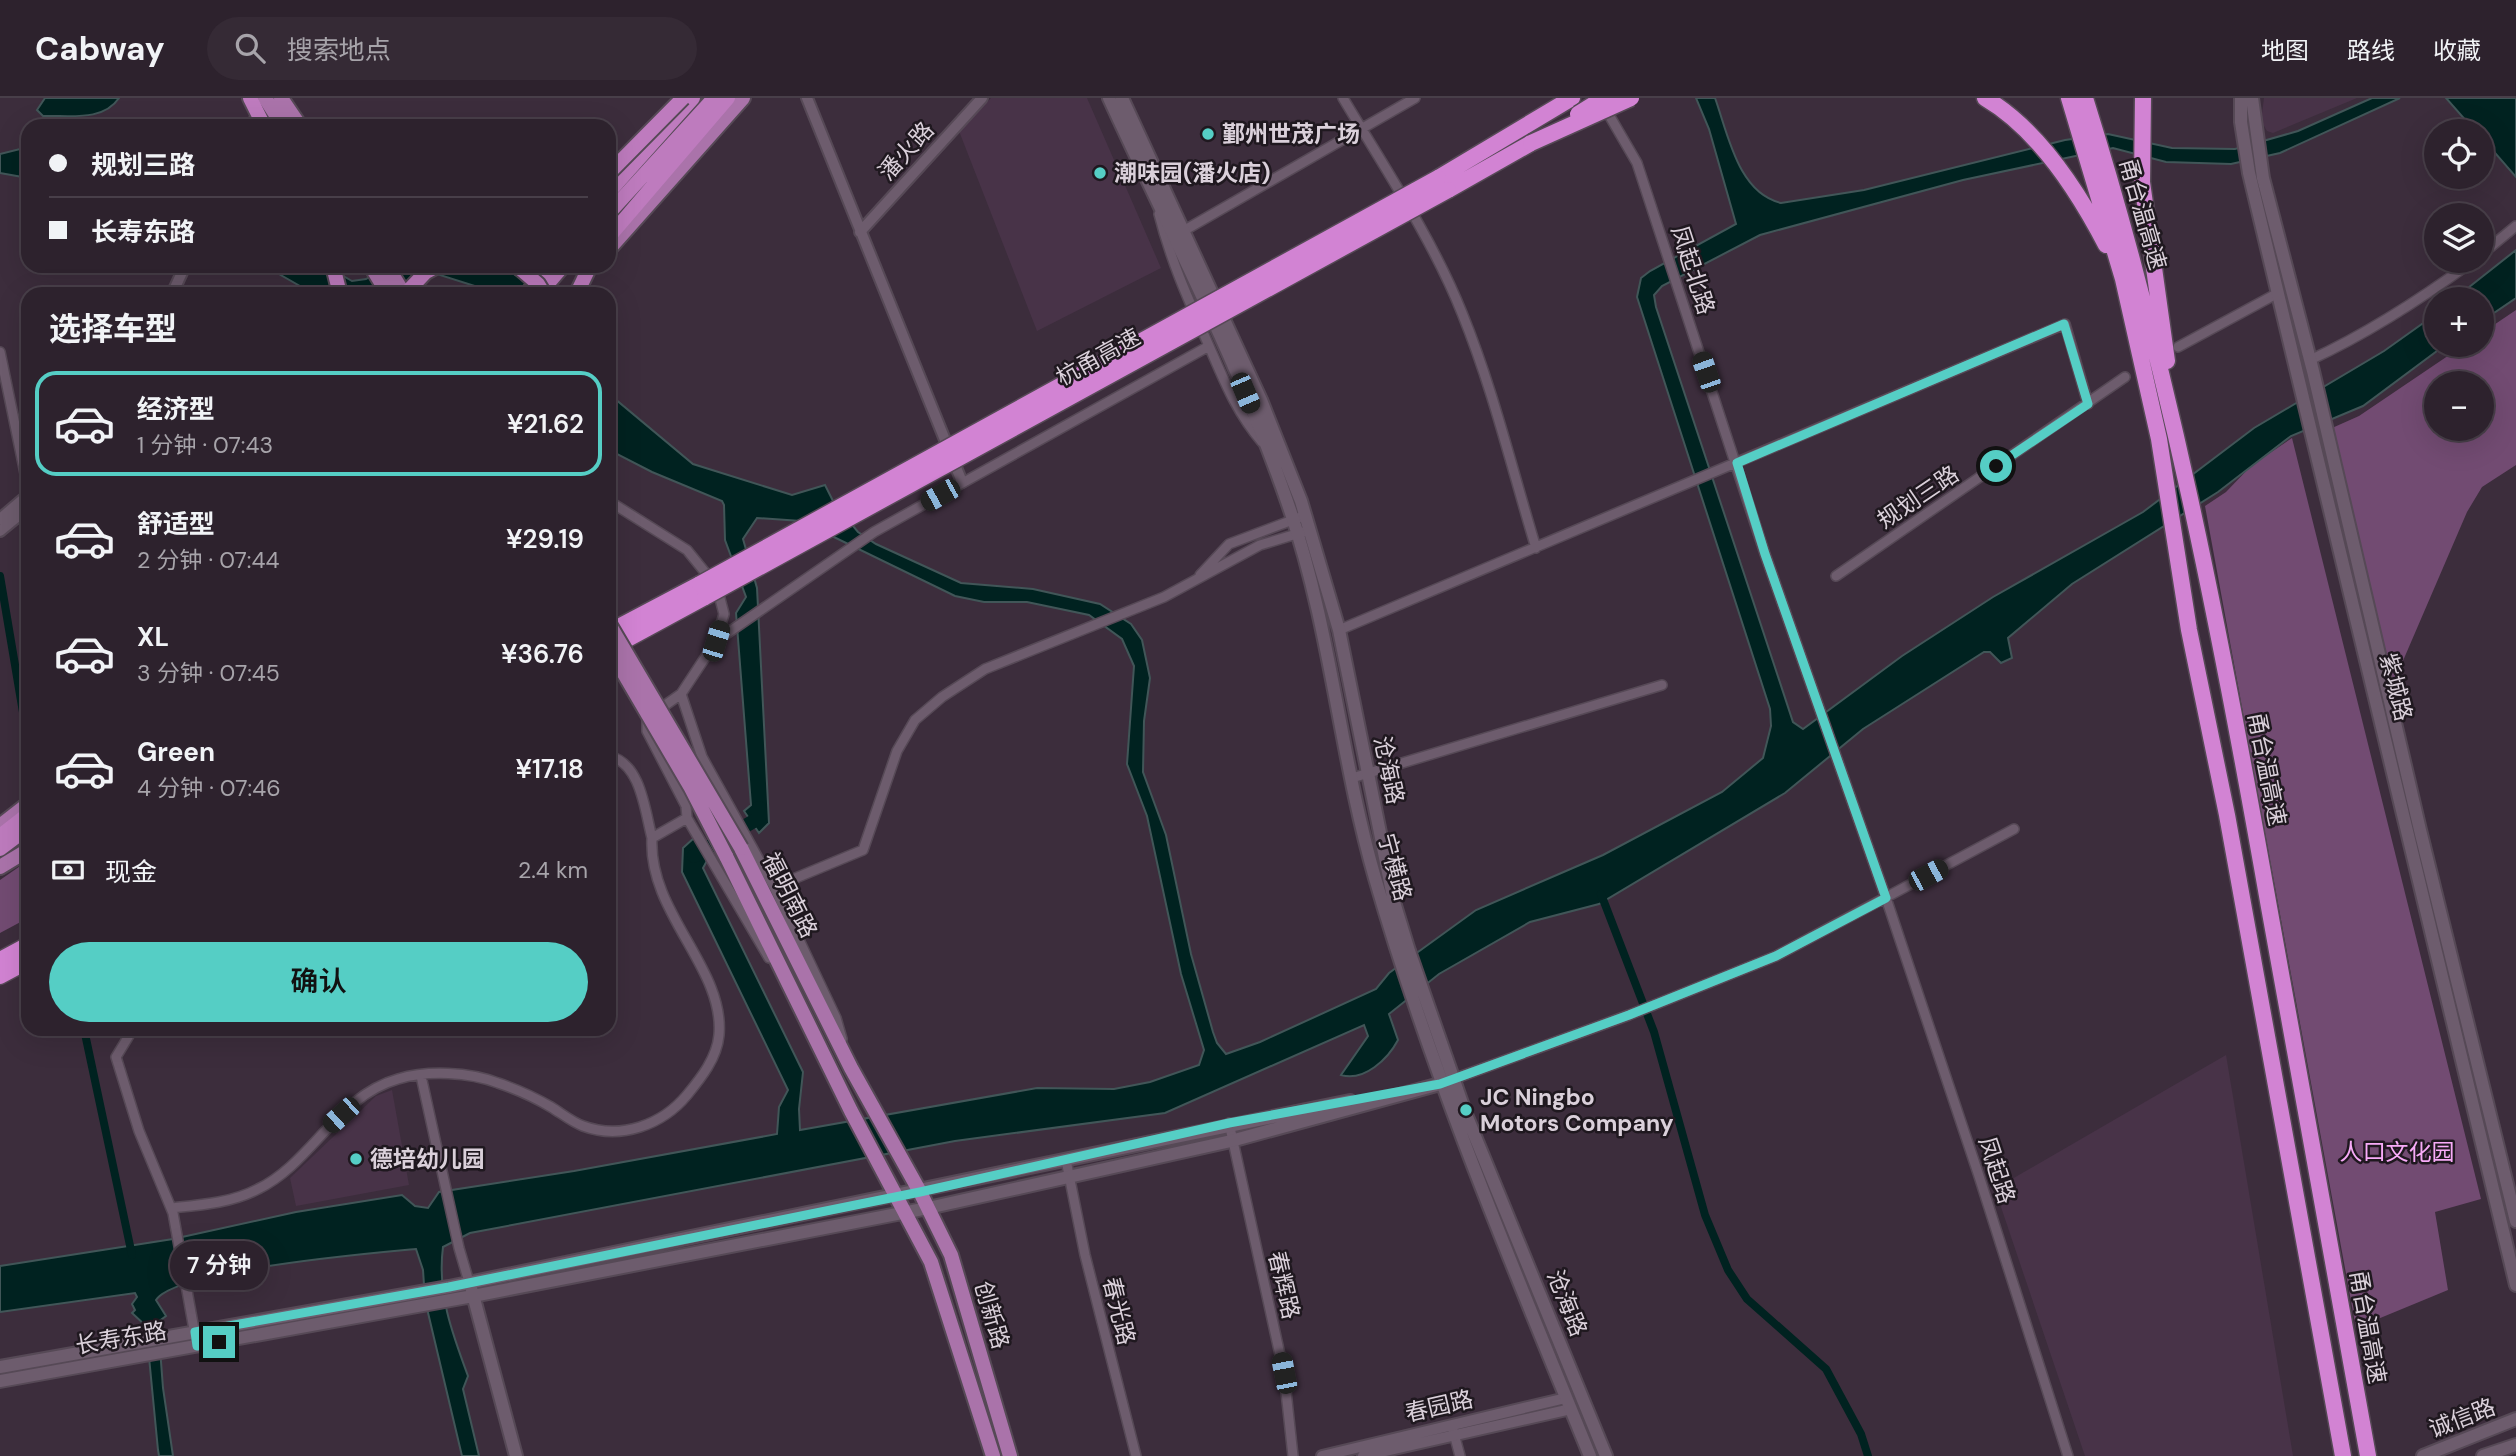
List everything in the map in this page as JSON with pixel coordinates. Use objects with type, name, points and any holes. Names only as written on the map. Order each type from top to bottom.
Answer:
[{"type":"highway","points":[[250,98],[255,119]]},
{"type":"highway","points":[[616,166],[681,98]]},
{"type":"highway","points":[[616,184],[693,98]]},
{"type":"highway","points":[[616,205],[714,98]]},
{"type":"highway","points":[[616,229],[728,98]]},
{"type":"highway","points":[[1526,126],[1559,98]]},
{"type":"highway","name":"杭甬高速","points":[[616,644],[703,590],[1438,178],[1572,98]]},
{"type":"highway","name":"杭甬高速","points":[[616,629],[703,590],[1531,143],[1601,98]]},
{"type":"highway","points":[[1531,143],[1631,98]]},
{"type":"highway","points":[[1985,98],[2012,114],[2056,167],[2098,229],[2123,279]]},
{"type":"highway","name":"甬台温高速","points":[[2069,98],[2105,160],[2131,250],[2192,508],[2250,801],[2368,1456]]},
{"type":"highway","name":"甬台温高速","points":[[2085,98],[2087,128],[2084,145],[2123,279],[2166,485],[2189,630],[2227,815],[2343,1456]]},
{"type":"highway","points":[[2144,98],[2142,166],[2174,430]]},
{"type":"highway","points":[[412,287],[425,273]]},
{"type":"highway","points":[[525,273],[539,287]]},
{"type":"highway","points":[[529,287],[542,273]]},
{"type":"highway","points":[[546,287],[558,273]]},
{"type":"highway","points":[[0,835],[21,819]]},
{"type":"highway","points":[[0,849],[21,833]]},
{"type":"highway","points":[[0,960],[21,949]]},
{"type":"highway","points":[[0,976],[21,965]]},
{"type":"main road","points":[[265,98],[278,119]]},
{"type":"main road","points":[[282,98],[296,119]]},
{"type":"main road","points":[[616,174],[681,98]]},
{"type":"main road","points":[[616,241],[743,98]]},
{"type":"main road","name":"沧海路","points":[[1109,98],[1197,284],[1299,517]]},
{"type":"main road","name":"沧海路","points":[[1122,98],[1185,230],[1282,450],[1299,517],[1339,630],[1404,953],[1419,997],[1606,1456]]},
{"type":"main road","name":"紫城路","points":[[2241,98],[2241,122],[2249,173],[2516,1285]]},
{"type":"main road","name":"紫城路","points":[[2252,98],[2263,178],[2311,365],[2420,830],[2516,1221]]},
{"type":"main road","points":[[576,287],[586,273]]},
{"type":"main road","name":"沧海路","points":[[1304,532],[1353,785]]},
{"type":"main road","name":"福明南路","points":[[616,635],[745,843],[850,1068],[920,1192]]},
{"type":"main road","name":"福明南路","points":[[616,660],[691,789],[720,860],[898,1196]]},
{"type":"main road","name":"宁横路","points":[[1353,785],[1374,874],[1404,953]]},
{"type":"main road","points":[[5,822],[21,809]]},
{"type":"main road","points":[[0,867],[21,854]]},
{"type":"main road","name":"沧海路","points":[[1419,997],[1440,1084],[1569,1403]]},
{"type":"main road","name":"长寿东路","points":[[0,1381],[418,1305],[450,1293],[469,1282],[920,1192],[1229,1123],[1440,1084]]},
{"type":"main road","name":"长寿东路","points":[[0,1367],[416,1292],[473,1296],[928,1208],[1231,1141],[1440,1084]]},
{"type":"main road","name":"创新路","points":[[920,1192],[951,1255],[1010,1456]]},
{"type":"main road","name":"创新路","points":[[898,1196],[931,1262],[993,1456]]},
{"type":"main road","points":[[469,1282],[516,1456]]},
{"type":"main road","points":[[496,1384],[494,1393],[510,1456]]},
{"type":"main road","points":[[1569,1403],[1590,1456]]},
{"type":"main road","name":"诚信路","points":[[2423,1456],[2516,1419]]},
{"type":"main road","name":"诚信路","points":[[2483,1456],[2516,1445]]},
{"type":"street","points":[[807,98],[962,482]]},
{"type":"street","name":"潘火路","points":[[860,232],[982,98]]},
{"type":"street","points":[[1343,98],[1435,256],[1461,310],[1480,360],[1536,548]]},
{"type":"street","points":[[1185,230],[1415,98]]},
{"type":"street","name":"凤起北路","points":[[1601,98],[1637,163],[1765,554],[1886,898]]},
{"type":"street","points":[[1156,202],[1169,255],[1209,346],[1242,418],[1268,448]]},
{"type":"street","points":[[2494,244],[2516,226]]},
{"type":"street","points":[[2311,365],[2411,306],[2456,273]]},
{"type":"street","points":[[2178,347],[2278,293]]},
{"type":"street","points":[[1339,630],[2064,324],[2088,404]]},
{"type":"street","points":[[716,641],[852,545],[1209,346]]},
{"type":"street","points":[[0,352],[21,454]]},
{"type":"street","name":"规划三路","points":[[1836,576],[2125,377]]},
{"type":"street","points":[[0,519],[21,501]]},
{"type":"street","points":[[616,505],[687,550],[717,587],[724,614],[716,641],[681,694],[648,718],[647,730],[687,806],[687,818],[720,860]]},
{"type":"street","points":[[0,531],[21,514]]},
{"type":"street","points":[[1190,585],[1229,544],[1299,517]]},
{"type":"street","points":[[774,887],[863,849],[897,751],[915,720],[942,697],[985,669],[1190,585],[1236,556],[1304,532]]},
{"type":"street","points":[[1353,785],[1368,774],[1662,685]]},
{"type":"street","points":[[681,694],[702,757],[731,806],[745,843],[774,887],[836,1018],[850,1068]]},
{"type":"street","points":[[171,1208],[233,1199],[260,1189],[285,1171],[355,1102],[398,1079],[454,1075],[495,1082],[541,1101],[582,1126],[606,1131],[629,1131],[657,1121],[679,1104],[706,1072],[719,1038],[719,1007],[660,892],[651,854],[652,838],[633,774],[616,758]]},
{"type":"street","points":[[652,838],[687,818]]},
{"type":"street","name":"长寿东路","points":[[1440,1084],[1629,1015],[1776,956],[2014,828]]},
{"type":"street","name":"凤起路","points":[[1886,898],[2068,1456]]},
{"type":"street","points":[[129,1036],[116,1057],[139,1131],[171,1208],[197,1346]]},
{"type":"street","points":[[421,1076],[458,1248],[469,1282]]},
{"type":"street","name":"春辉路","points":[[1229,1123],[1278,1347],[1293,1456]]},
{"type":"street","name":"春光路","points":[[1066,1160],[1136,1456]]},
{"type":"street","name":"春园路","points":[[1322,1456],[1569,1403]]},
{"type":"street","points":[[1453,1430],[1460,1456]]},
{"type":"street","name":"春园路","points":[[1363,1456],[1453,1430]]},
{"type":"shaded area","points":[[45,98],[119,98],[112,106],[95,114],[43,116],[37,110]]},
{"type":"shaded area","points":[[991,98],[1087,98],[1161,268],[1037,331],[959,131]]},
{"type":"shaded area","points":[[1696,98],[1715,98],[1730,144],[1745,175],[1766,197],[1781,203],[1864,190],[2065,140],[2108,134],[2172,148],[2235,149],[2298,131],[2372,98],[2400,98],[2280,153],[2231,164],[2166,162],[2113,148],[1963,180],[1760,235],[1662,286],[1654,295],[1656,307],[1793,722],[1803,729],[1902,656],[1993,597],[2143,512],[2254,428],[2384,351],[2424,323],[2424,357],[2429,357],[2363,406],[2291,436],[2218,492],[2072,584],[2008,638],[2012,658],[2001,663],[1990,652],[1984,652],[1863,729],[1785,793],[1599,904],[1530,922],[1439,974],[1389,1014],[1398,1040],[1382,1061],[1367,1072],[1341,1075],[1368,1036],[1364,1025],[1165,1113],[955,1141],[470,1233],[443,1247],[444,1297],[451,1328],[468,1376],[463,1389],[479,1456],[462,1456],[425,1300],[423,1270],[416,1249],[320,1259],[235,1272],[171,1289],[156,1300],[166,1316],[158,1322],[163,1388],[173,1456],[159,1456],[146,1326],[132,1313],[135,1310],[132,1304],[137,1297],[135,1293],[0,1312],[0,1266],[173,1239],[296,1212],[402,1195],[415,1206],[428,1208],[439,1192],[574,1171],[777,1134],[779,1107],[788,1090],[682,872],[683,848],[695,837],[709,857],[703,868],[803,1072],[800,1130],[1037,1088],[1114,1089],[1150,1082],[1199,1065],[1204,1050],[1181,974],[1147,816],[1127,764],[1134,666],[1122,639],[1089,615],[1027,602],[984,602],[955,596],[801,521],[757,518],[743,539],[757,588],[769,823],[759,833],[744,811],[751,805],[736,613],[746,597],[725,540],[724,505],[722,501],[652,472],[616,454],[616,400],[693,464],[792,495],[825,485],[834,503],[858,532],[876,544],[961,583],[1033,589],[1100,604],[1131,624],[1142,640],[1150,678],[1144,721],[1143,772],[1166,835],[1191,954],[1213,1032],[1217,1043],[1226,1054],[1260,1042],[1376,989],[1389,973],[1476,910],[1603,855],[1722,792],[1763,758],[1771,726],[1770,709],[1637,297],[1641,278],[1650,271],[1736,224],[1709,129]]},
{"type":"shaded area","points":[[2264,98],[2357,98],[2273,133],[2267,131],[2261,121]]},
{"type":"shaded area","points":[[2446,98],[2516,98],[2516,177],[2494,152],[2494,119],[2464,119]]},
{"type":"shaded area","points":[[21,149],[21,177],[0,173],[0,154]]},
{"type":"shaded area","points":[[2516,250],[2516,298],[2494,313],[2494,287],[2469,287],[2487,273],[2494,273],[2494,267]]},
{"type":"shaded area","points":[[277,273],[338,273],[352,281],[366,279],[376,273],[512,273],[529,287],[478,287],[437,274],[412,287],[302,287]]},
{"type":"shaded area","points":[[2226,1055],[2293,1456],[2085,1456],[2001,1207],[2012,1179]]},
{"type":"shaded area","name":"德培幼儿园","points":[[392,1090],[409,1185],[296,1206],[290,1178],[376,1096]]},
{"type":"green space","points":[[2516,310],[2516,465],[2482,487],[2467,512],[2393,684],[2332,428],[2359,416],[2424,372],[2424,441],[2494,441],[2494,371],[2426,371],[2446,357],[2494,357],[2494,325]]},
{"type":"green space","name":"人口文化园","points":[[2292,438],[2481,1199],[2435,1212],[2448,1290],[2356,1328],[2205,506],[2226,492],[2251,466]]},
{"type":"green space","points":[[21,865],[21,922],[0,933],[0,880]]},
{"type":"waterway","points":[[0,576],[21,700]]},
{"type":"waterway","points":[[694,856],[759,818],[759,808]]},
{"type":"waterway","points":[[1601,894],[1654,1032],[1705,1215],[1728,1270],[1747,1299],[1826,1369],[1861,1434],[1868,1456]]},
{"type":"waterway","points":[[85,1036],[132,1255]]},
{"type":"place","name":"鄞州世茂广场","points":[[1208,134]]},
{"type":"place","name":"潮味园(潘火店)","points":[[1100,173]]},
{"type":"place","name":"JC Ningbo Motors Company","points":[[1466,1110]]},
{"type":"place","name":"德培幼儿园","points":[[356,1159]]},
{"type":"route","points":[[219,1342],[197,1346],[195,1332],[449,1287],[920,1192],[1229,1123],[1440,1084],[1629,1015],[1795,947],[1886,898],[1765,554],[1737,463],[2064,324],[2088,404],[1996,466]]}]
